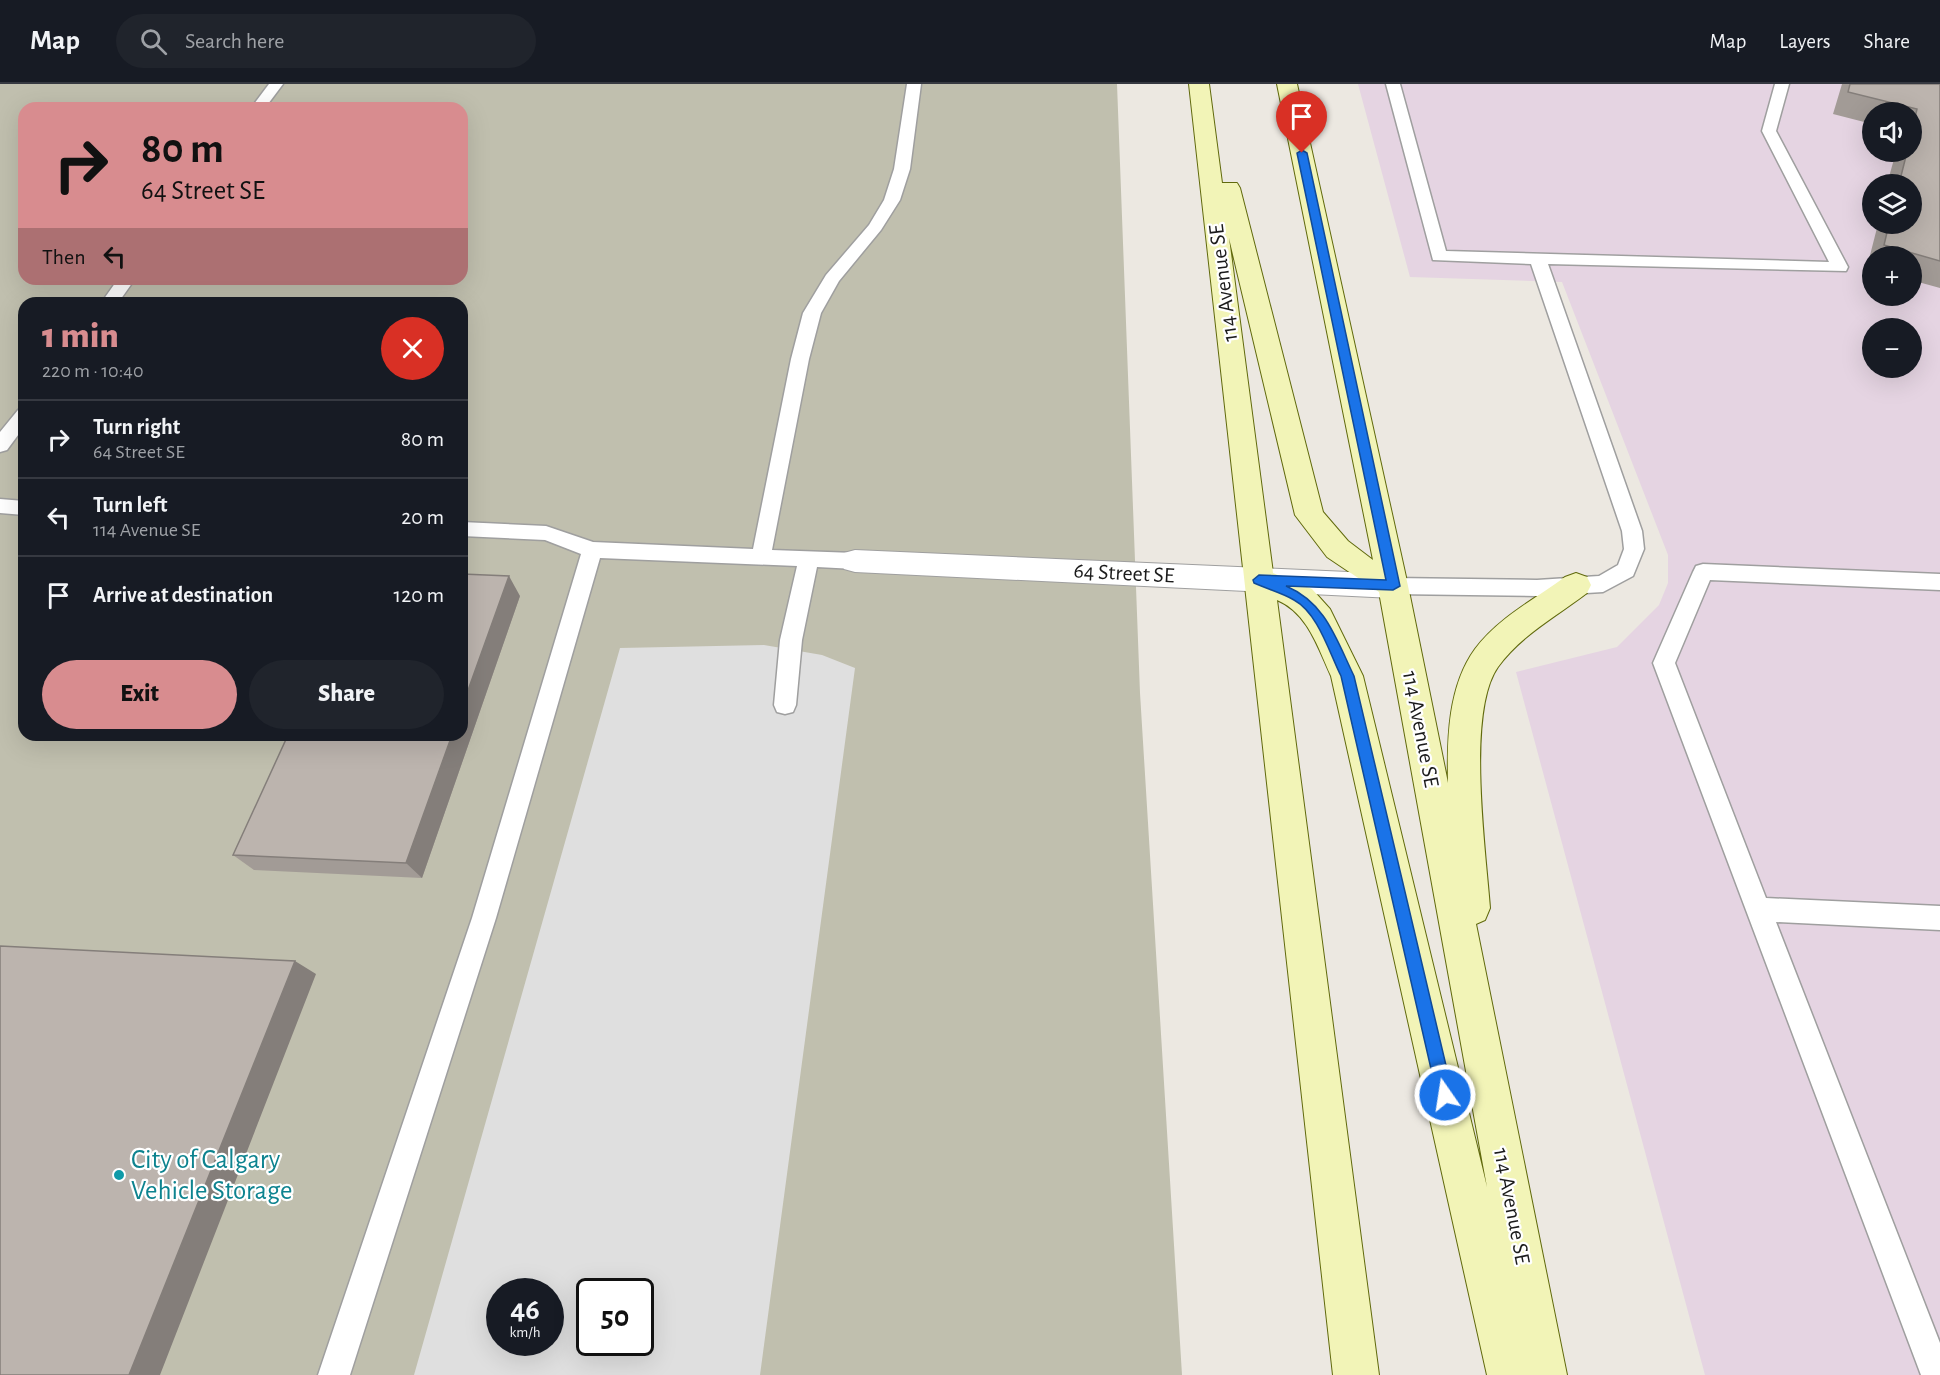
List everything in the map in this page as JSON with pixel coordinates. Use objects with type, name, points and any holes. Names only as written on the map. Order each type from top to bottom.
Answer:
[{"type":"main road","name":"114 Avenue SE","points":[[1199,84],[1356,1375]]},
{"type":"main road","points":[[1203,84],[1310,515],[1329,543],[1347,560],[1393,586]]},
{"type":"main road","name":"114 Avenue SE","points":[[1287,84],[1393,586],[1544,1375]]},
{"type":"main road","points":[[1259,580],[1301,597],[1319,618],[1347,676],[1510,1375]]},
{"type":"main road","points":[[1477,1020],[1464,733],[1472,686],[1483,663],[1499,644],[1576,585]]},
{"type":"street","name":"64 Street SE","points":[[855,561],[1393,586]]},
{"type":"lane","points":[[262,102],[276,84]]},
{"type":"lane","points":[[762,557],[800,359],[812,313],[832,279],[875,227],[892,200],[902,169],[914,84]]},
{"type":"lane","points":[[1393,84],[1439,256],[1840,267],[1769,131],[1782,84]]},
{"type":"lane","points":[[1393,586],[1460,588],[1603,584],[1626,570],[1634,549],[1632,531],[1537,257]]},
{"type":"lane","points":[[0,445],[18,422]]},
{"type":"lane","points":[[0,506],[18,508]]},
{"type":"lane","points":[[468,529],[546,533],[592,550],[855,561]]},
{"type":"lane","points":[[334,1375],[484,918],[592,550]]},
{"type":"lane","points":[[785,705],[791,640],[809,559]]},
{"type":"lane","points":[[1937,1375],[1664,663],[1703,572],[1940,582]]},
{"type":"lane","points":[[1758,909],[1940,918]]},
{"type":"shaded area","points":[[0,84],[1117,84],[1140,693],[1182,1375],[0,1375]]},
{"type":"shaded area","points":[[1358,84],[1940,84],[1940,1375],[1705,1375],[1516,672],[1617,647],[1659,605],[1668,583],[1668,555],[1562,282],[1410,277]]},
{"type":"shaded area","points":[[764,645],[822,655],[855,668],[760,1375],[414,1375],[620,648]]},
{"type":"building","points":[[1850,84],[1940,84],[1940,261],[1922,256],[1922,246],[1884,245],[1887,234],[1922,234],[1922,174],[1902,174],[1904,162],[1922,162],[1922,102],[1889,102],[1848,92]]},
{"type":"building","points":[[468,574],[509,576],[468,690]]},
{"type":"building","points":[[285,741],[450,741],[406,863],[233,855]]},
{"type":"building","name":"City of Calgary Vehicle Storage","points":[[0,946],[295,961],[129,1375],[0,1375]]},
{"type":"place","name":"City of Calgary Vehicle Storage","points":[[119,1175]]},
{"type":"route","points":[[1302,153],[1393,586],[1259,580],[1301,597],[1319,618],[1335,647],[1347,676],[1445,1095]]}]
